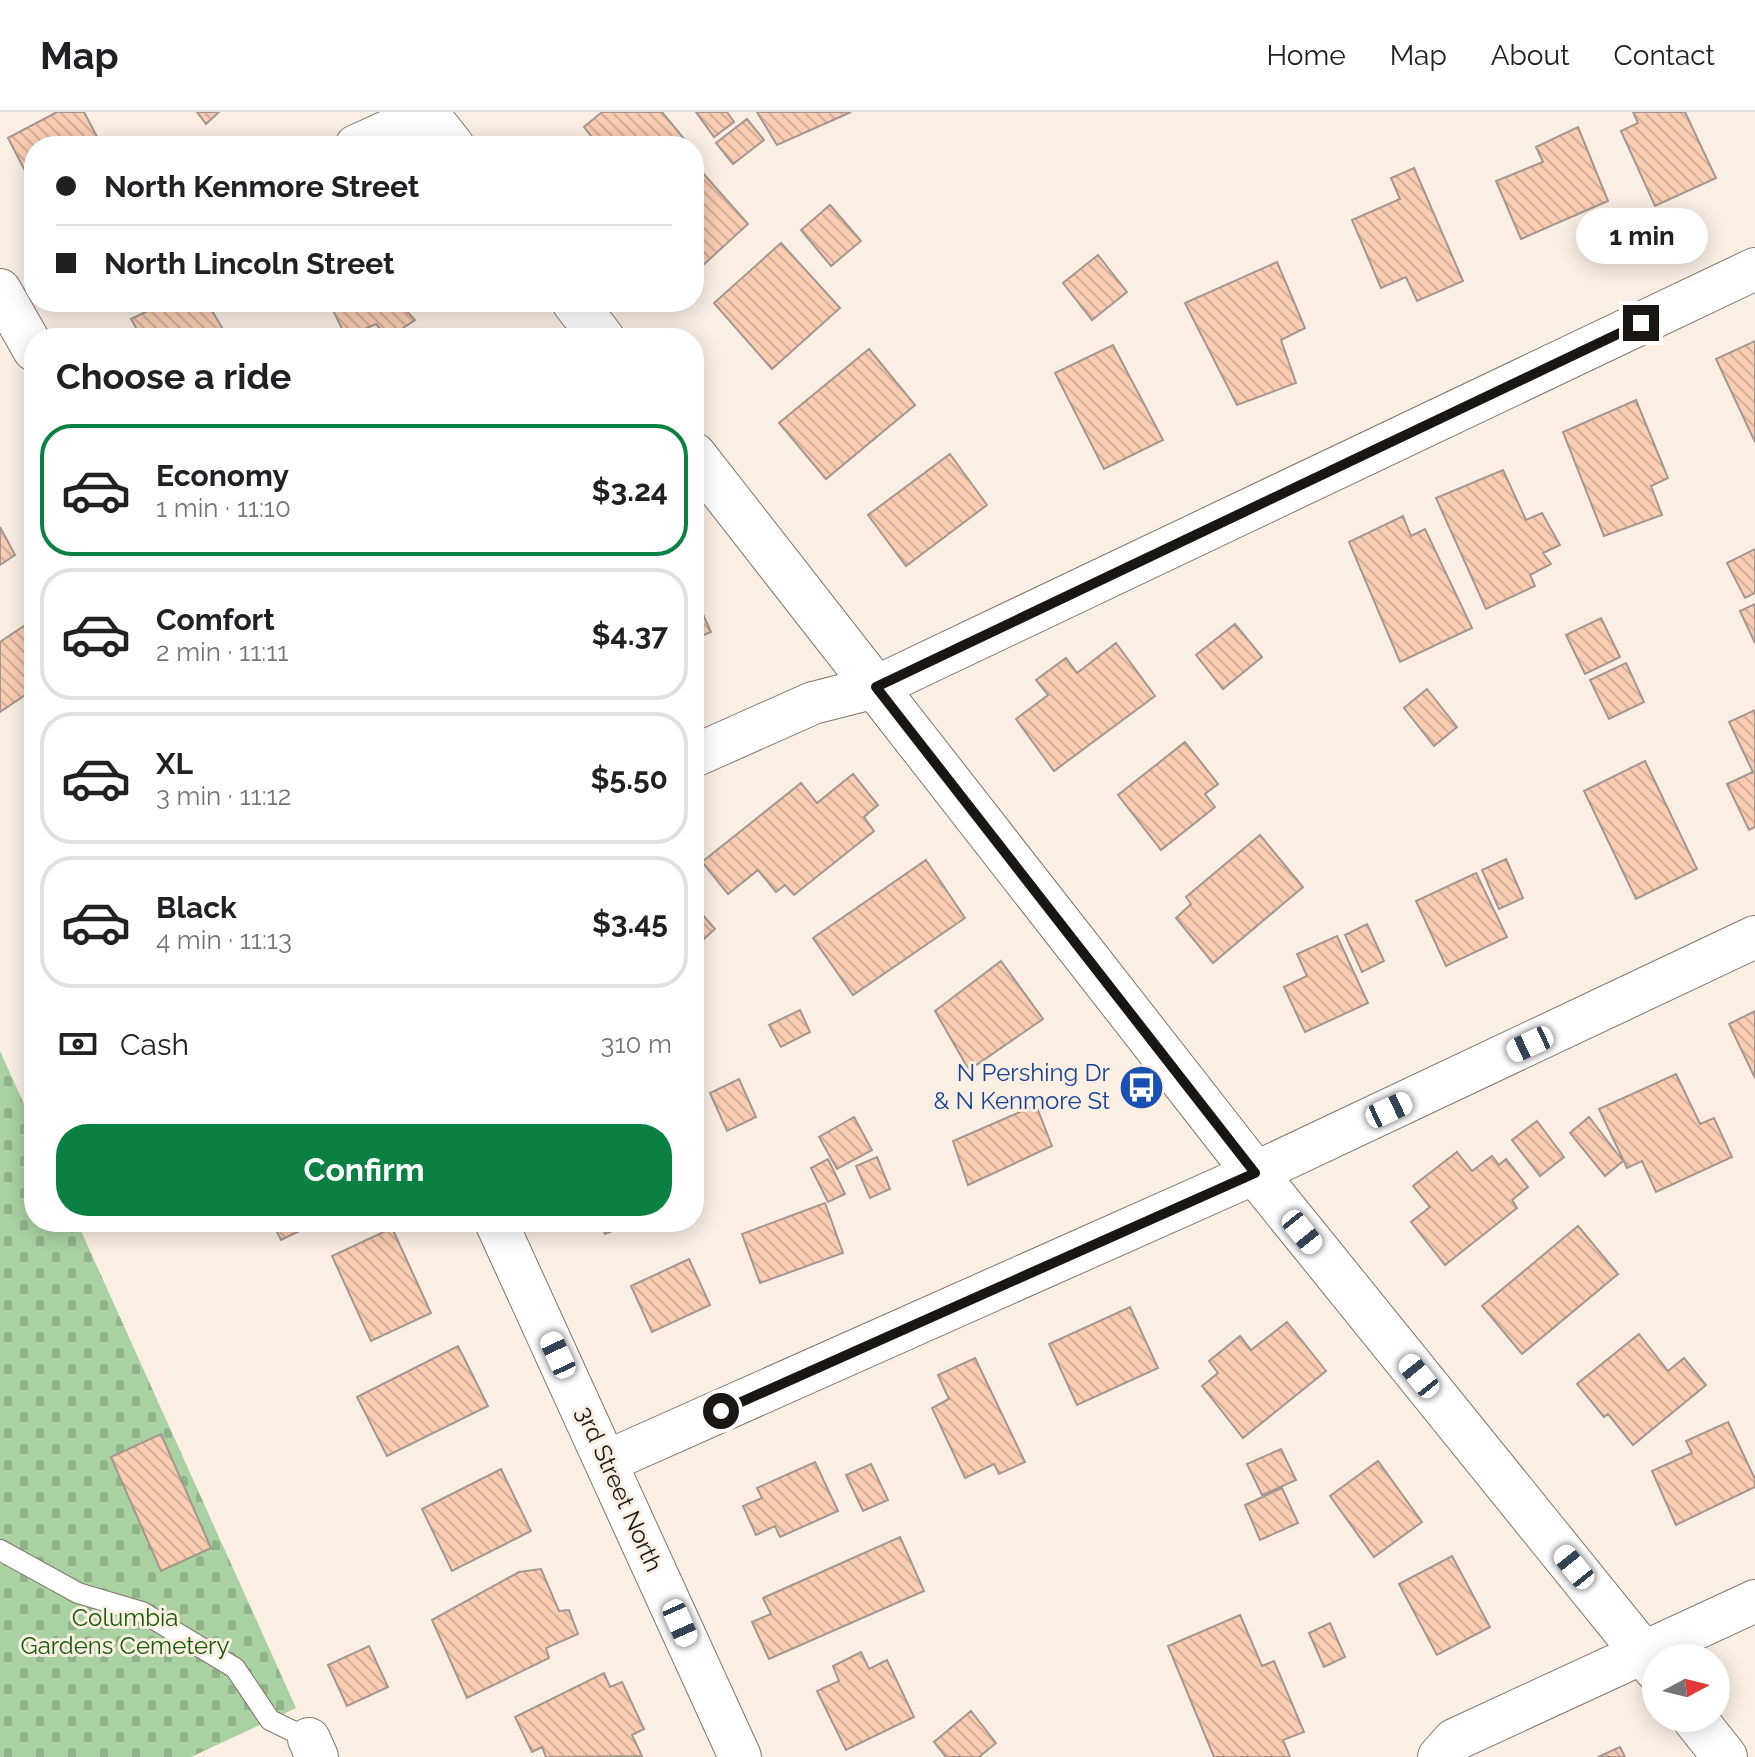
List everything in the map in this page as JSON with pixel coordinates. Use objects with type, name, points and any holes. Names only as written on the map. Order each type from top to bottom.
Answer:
[{"type":"street","points":[[387,136],[434,121]]},
{"type":"street","points":[[704,752],[813,703],[876,687],[1755,269]]},
{"type":"street","points":[[14,294],[26,328]]},
{"type":"street","points":[[582,312],[594,328]]},
{"type":"street","points":[[704,468],[1255,1173],[1642,1651]]},
{"type":"street","points":[[608,1461],[1255,1173],[1755,937]]},
{"type":"street","name":"3rd Street North","points":[[501,1232],[608,1461],[740,1757]]},
{"type":"street","points":[[1680,1644],[1755,1601]]},
{"type":"street","points":[[1439,1757],[1454,1740],[1642,1664]]},
{"type":"street","points":[[1705,1732],[1725,1757]]},
{"type":"lane","points":[[0,1550],[78,1593],[142,1612],[235,1668],[270,1720],[313,1748]]},
{"type":"green space","name":"Columbia Gardens Cemetery","points":[[0,1051],[24,1104],[24,1232],[82,1232],[296,1708],[191,1757],[0,1757]]},
{"type":"building","points":[[57,112],[84,112],[97,136],[24,136],[24,169],[8,138]]},
{"type":"building","points":[[197,112],[219,112],[206,124]]},
{"type":"building","points":[[602,112],[662,112],[682,136],[591,136],[584,127]]},
{"type":"building","points":[[696,112],[727,112],[734,122],[714,137]]},
{"type":"building","points":[[757,112],[851,112],[777,145]]},
{"type":"building","points":[[1633,112],[1685,112],[1716,178],[1655,206],[1621,131],[1638,123]]},
{"type":"building","points":[[747,119],[764,140],[733,164],[716,143]]},
{"type":"building","points":[[1578,127],[1608,201],[1521,239],[1496,181],[1543,162],[1536,147]]},
{"type":"building","points":[[1414,168],[1463,281],[1417,301],[1406,277],[1381,288],[1352,220],[1400,199],[1391,178]]},
{"type":"building","points":[[704,174],[748,224],[704,264]]},
{"type":"building","points":[[830,205],[861,241],[831,266],[801,230]]},
{"type":"building","points":[[781,243],[840,308],[772,369],[714,303]]},
{"type":"building","points":[[1098,255],[1127,292],[1092,320],[1063,283]]},
{"type":"building","points":[[1277,262],[1305,328],[1281,340],[1296,383],[1237,405],[1185,303]]},
{"type":"building","points":[[145,312],[213,312],[222,328],[136,328],[131,319]]},
{"type":"building","points":[[334,312],[408,312],[415,320],[403,328],[379,328],[376,324],[367,328],[342,328]]},
{"type":"building","points":[[1755,341],[1755,442],[1716,359]]},
{"type":"building","points":[[1113,345],[1163,440],[1104,469],[1055,373]]},
{"type":"building","points":[[869,349],[915,405],[826,479],[779,423]]},
{"type":"building","points":[[1636,400],[1668,478],[1651,486],[1662,515],[1604,536],[1563,432]]},
{"type":"building","points":[[950,454],[987,505],[906,566],[868,515]]},
{"type":"building","points":[[1503,470],[1526,520],[1542,513],[1560,545],[1543,553],[1551,564],[1530,575],[1535,586],[1486,609],[1436,498]]},
{"type":"building","points":[[1403,516],[1411,536],[1425,529],[1472,628],[1400,662],[1349,542]]},
{"type":"building","points":[[0,527],[15,555],[0,565]]},
{"type":"building","points":[[1755,549],[1755,593],[1745,598],[1727,563]]},
{"type":"building","points":[[1755,604],[1755,643],[1740,611]]},
{"type":"building","points":[[704,616],[711,632],[704,635]]},
{"type":"building","points":[[1601,618],[1620,657],[1585,674],[1566,635]]},
{"type":"building","points":[[1235,624],[1262,657],[1223,689],[1196,655]]},
{"type":"building","points":[[24,626],[24,696],[0,712],[0,642]]},
{"type":"building","points":[[1116,643],[1155,696],[1054,771],[1016,719],[1048,695],[1036,680],[1066,658],[1077,673]]},
{"type":"building","points":[[1626,663],[1644,702],[1609,719],[1590,680]]},
{"type":"building","points":[[1427,689],[1457,727],[1434,746],[1404,708]]},
{"type":"building","points":[[1755,710],[1755,827],[1749,830],[1727,784],[1753,772],[1729,722]]},
{"type":"building","points":[[1185,742],[1218,784],[1205,794],[1215,807],[1161,850],[1118,795]]},
{"type":"building","points":[[1645,761],[1697,869],[1636,899],[1584,791]]},
{"type":"building","points":[[853,774],[878,805],[864,817],[874,831],[794,895],[785,885],[776,892],[758,870],[728,894],[704,864],[704,860],[801,783],[817,803]]},
{"type":"building","points":[[1260,835],[1303,887],[1213,963],[1176,918],[1191,904],[1186,897]]},
{"type":"building","points":[[1506,859],[1523,898],[1499,909],[1482,870]]},
{"type":"building","points":[[926,860],[965,918],[853,995],[813,938]]},
{"type":"building","points":[[1476,873],[1507,937],[1446,966],[1416,901]]},
{"type":"building","points":[[704,916],[715,929],[704,939]]},
{"type":"building","points":[[1367,924],[1384,961],[1362,972],[1345,935]]},
{"type":"building","points":[[1337,936],[1368,1003],[1305,1032],[1284,987],[1307,976],[1297,954]]},
{"type":"building","points":[[1001,961],[1043,1019],[969,1070],[935,1011]]},
{"type":"building","points":[[800,1010],[810,1032],[781,1047],[769,1025]]},
{"type":"building","points":[[1755,1011],[1755,1078],[1729,1024]]},
{"type":"building","points":[[1676,1074],[1700,1124],[1714,1118],[1732,1157],[1656,1192],[1642,1161],[1627,1168],[1599,1109]]},
{"type":"building","points":[[739,1079],[756,1117],[727,1131],[710,1093]]},
{"type":"building","points":[[1036,1105],[1052,1146],[968,1185],[953,1141]]},
{"type":"building","points":[[854,1117],[872,1150],[837,1169],[819,1137]]},
{"type":"building","points":[[1589,1117],[1623,1161],[1605,1176],[1570,1133]]},
{"type":"building","points":[[1537,1121],[1564,1157],[1540,1176],[1512,1140]]},
{"type":"building","points":[[1457,1152],[1472,1171],[1492,1156],[1499,1165],[1506,1159],[1528,1187],[1512,1200],[1517,1208],[1445,1265],[1411,1222],[1430,1207],[1413,1186]]},
{"type":"building","points":[[877,1157],[890,1189],[870,1198],[856,1166]]},
{"type":"building","points":[[828,1159],[845,1194],[828,1202],[811,1168]]},
{"type":"building","points":[[825,1203],[843,1253],[760,1283],[742,1234]]},
{"type":"building","points":[[1578,1226],[1618,1274],[1522,1354],[1482,1306]]},
{"type":"building","points":[[277,1232],[297,1232],[281,1240]]},
{"type":"building","points":[[383,1232],[394,1232],[431,1313],[371,1341],[332,1256]]},
{"type":"building","points":[[689,1259],[710,1305],[652,1332],[631,1286]]},
{"type":"building","points":[[1130,1307],[1158,1368],[1077,1405],[1049,1344]]},
{"type":"building","points":[[1287,1322],[1326,1371],[1243,1438],[1202,1386],[1218,1373],[1209,1361],[1240,1336],[1251,1350]]},
{"type":"building","points":[[1639,1334],[1668,1371],[1684,1358],[1706,1385],[1633,1445],[1608,1414],[1604,1417],[1577,1384]]},
{"type":"building","points":[[458,1346],[488,1406],[387,1456],[357,1397]]},
{"type":"building","points":[[975,1358],[1025,1462],[999,1474],[994,1464],[965,1478],[932,1408],[949,1399],[938,1375]]},
{"type":"building","points":[[1728,1422],[1755,1479],[1755,1487],[1676,1525],[1652,1471],[1692,1453],[1686,1441]]},
{"type":"building","points":[[161,1434],[211,1548],[161,1571],[111,1457]]},
{"type":"building","points":[[1281,1449],[1296,1480],[1262,1495],[1247,1464]]},
{"type":"building","points":[[1378,1461],[1422,1522],[1374,1557],[1330,1496]]},
{"type":"building","points":[[815,1462],[838,1511],[780,1537],[775,1526],[756,1535],[743,1506],[762,1498],[757,1488]]},
{"type":"building","points":[[871,1464],[888,1500],[863,1511],[846,1475]]},
{"type":"building","points":[[501,1469],[531,1531],[452,1571],[422,1509]]},
{"type":"building","points":[[1282,1488],[1298,1523],[1260,1540],[1245,1505]]},
{"type":"building","points":[[900,1537],[924,1591],[769,1659],[752,1622],[771,1614],[763,1598]]},
{"type":"building","points":[[1452,1556],[1490,1627],[1437,1655],[1399,1584]]},
{"type":"building","points":[[541,1569],[559,1611],[569,1610],[578,1634],[546,1648],[549,1658],[467,1698],[432,1620],[519,1572]]},
{"type":"building","points":[[1240,1615],[1262,1666],[1274,1661],[1304,1732],[1283,1740],[1290,1757],[1214,1757],[1168,1646]]},
{"type":"building","points":[[1330,1623],[1345,1657],[1324,1667],[1309,1633]]},
{"type":"building","points":[[369,1646],[388,1687],[347,1706],[328,1665]]},
{"type":"building","points":[[861,1652],[869,1669],[887,1660],[914,1717],[846,1750],[817,1691],[839,1681],[833,1666]]},
{"type":"building","points":[[604,1673],[610,1687],[622,1682],[644,1729],[632,1735],[642,1756],[546,1757],[542,1747],[532,1752],[515,1717]]},
{"type":"building","points":[[971,1711],[996,1743],[979,1757],[946,1757],[934,1742]]},
{"type":"building","points":[[1620,1747],[1625,1757],[1598,1757]]},
{"type":"place","name":"N Pershing Dr & N Kenmore St","points":[[1141,1087]]},
{"type":"route","points":[[721,1411],[1255,1173],[876,687],[1641,323]]}]
